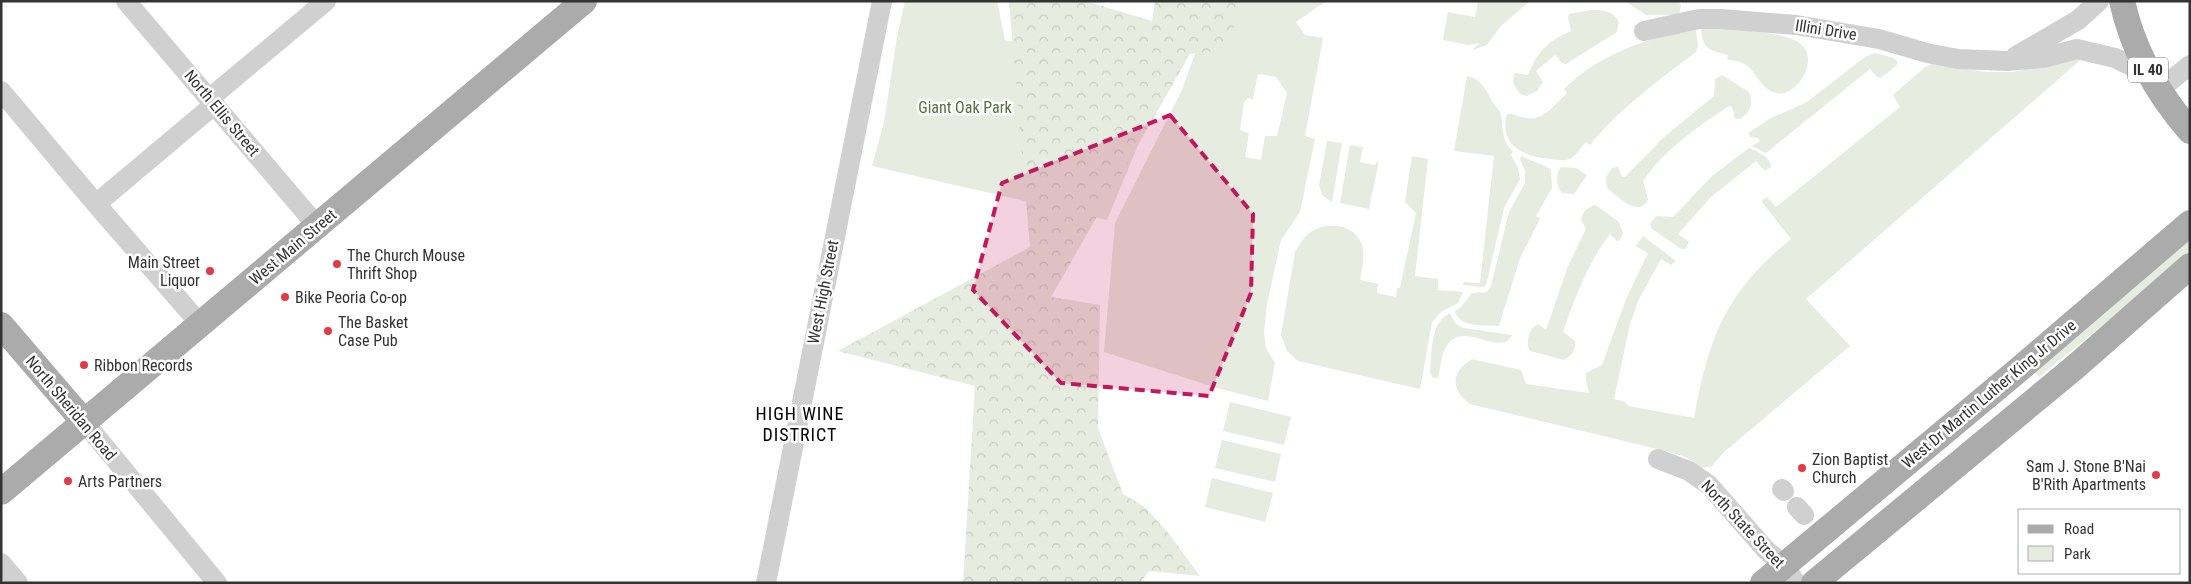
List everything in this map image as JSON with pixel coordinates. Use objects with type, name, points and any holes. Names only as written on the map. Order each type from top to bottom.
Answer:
[{"type":"main road","name":"IL 40","points":[[2122,1],[2134,41],[2157,84],[2189,129]]},
{"type":"main road","name":"West Main Street","points":[[1,492],[583,2]]},
{"type":"main road","points":[[2123,282],[2190,222]]},
{"type":"main road","points":[[2123,282],[2190,227]]},
{"type":"main road","points":[[1814,583],[2143,308],[2190,266]]},
{"type":"main road","points":[[2143,308],[2190,272]]},
{"type":"main road","name":"West Dr Martin Luther King Jr Drive","points":[[1762,583],[1790,574],[2123,282]]},
{"type":"main road","name":"North Sheridan Road","points":[[1,325],[85,423]]},
{"type":"street","name":"North Ellis Street","points":[[126,1],[318,227]]},
{"type":"street","points":[[96,204],[326,1]]},
{"type":"street","name":"West High Street","points":[[766,583],[882,1]]},
{"type":"street","points":[[2007,61],[2078,20],[2099,1]]},
{"type":"street","name":"Illini Drive","points":[[1644,31],[1686,22],[1713,10],[1879,39],[1958,59],[2007,61],[2043,58],[2077,49],[2115,58],[2157,84]]},
{"type":"street","points":[[2157,84],[2190,65]]},
{"type":"street","points":[[1,91],[201,325]]},
{"type":"street","name":"North Sheridan Road","points":[[85,423],[217,583]]},
{"type":"street","name":"North State Street","points":[[1658,459],[1700,477],[1790,574]]},
{"type":"street","points":[[1,562],[18,583]]},
{"type":"highlighted area","points":[[1170,115],[1253,214],[1251,293],[1209,396],[1061,383],[973,290],[1002,183]]},
{"type":"green space","name":"Giant Oak Park","points":[[905,1],[997,1],[1005,40],[1165,80],[1107,220],[872,166],[884,122],[897,37]]},
{"type":"green space","points":[[1009,1],[1085,1],[1152,21],[1155,1],[1246,1],[1224,50],[1190,54],[1051,297],[1100,305],[1098,428],[1123,494],[1145,507],[1169,534],[1200,576],[1149,571],[1140,583],[963,583],[975,386],[838,351],[1030,247]]},
{"type":"green space","points":[[1214,1],[1326,1],[1296,22],[1305,35],[1323,38],[1305,136],[1315,139],[1300,212],[1281,240],[1267,304],[1264,332],[1266,348],[1275,363],[1268,401],[1217,388],[1104,352],[1115,223],[1182,90]],"holes":[[[1258,74],[1276,77],[1287,93],[1277,136],[1265,136],[1261,160],[1245,157],[1249,133],[1240,130],[1244,102],[1248,98],[1253,99]]]},
{"type":"green space","points":[[1478,1],[1530,1],[1501,26],[1487,45],[1472,50],[1480,43],[1468,45],[1443,40],[1448,12],[1475,17]]},
{"type":"green space","points":[[1625,1],[1678,1],[1681,5],[1679,15],[1646,15]]},
{"type":"green space","points":[[1592,10],[1604,11],[1614,15],[1619,22],[1617,32],[1566,64],[1562,63],[1555,55],[1536,71],[1543,82],[1537,91],[1527,96],[1520,94],[1513,83],[1514,73],[1528,75],[1540,53],[1556,38],[1571,31],[1569,14]]},
{"type":"green space","points":[[1719,28],[1771,34],[1798,42],[1805,49],[1808,57],[1804,75],[1791,90],[1784,93],[1771,91],[1766,88],[1746,65],[1727,59],[1728,55],[1712,50],[1705,45],[1701,29]]},
{"type":"green space","points":[[1696,30],[1698,46],[1696,52],[1640,95],[1590,145],[1586,142],[1570,159],[1558,160],[1532,156],[1516,148],[1510,142],[1506,134],[1505,125],[1507,114],[1524,118],[1539,117],[1567,93],[1564,89],[1593,66],[1608,57],[1660,37]]},
{"type":"green space","points":[[1875,53],[1894,58],[1897,61],[1897,65],[1881,78],[1877,77],[1870,69],[1766,153],[1752,146],[1760,141],[1758,138],[1750,137],[1749,132],[1771,118],[1807,102],[1865,57]]},
{"type":"green space","points":[[2084,57],[1806,299],[1850,346],[1724,452],[1712,466],[1702,468],[1686,457],[1666,451],[1470,404],[1459,393],[1456,387],[1457,375],[1465,364],[1472,359],[1521,370],[1526,384],[1589,393],[1586,373],[1602,365],[1626,299],[1648,253],[1636,246],[1643,236],[1676,261],[1671,265],[1661,259],[1639,299],[1630,324],[1614,399],[1625,402],[1628,406],[1694,418],[1706,363],[1723,318],[1750,278],[1791,239],[1762,200],[1767,197],[1776,207],[1900,107],[1893,95],[1925,67],[1932,64],[1987,72],[2013,72]]},
{"type":"green space","points":[[1722,75],[1749,92],[1751,104],[1746,114],[1740,119],[1735,119],[1732,107],[1729,106],[1671,149],[1643,181],[1648,200],[1643,205],[1638,207],[1628,204],[1607,188],[1606,177],[1612,168],[1618,167],[1622,177],[1625,177],[1664,137],[1714,96],[1715,79]]},
{"type":"green space","points":[[1467,76],[1477,80],[1483,86],[1500,112],[1506,143],[1513,151],[1511,155],[1518,168],[1520,179],[1504,208],[1486,285],[1483,287],[1463,285],[1464,282],[1480,283],[1494,156],[1454,151]]},
{"type":"green space","points":[[1327,141],[1342,143],[1332,202],[1322,195],[1319,185]]},
{"type":"green space","points":[[1350,145],[1363,147],[1360,162],[1374,165],[1379,161],[1369,209],[1340,203]]},
{"type":"green space","points":[[1749,148],[1766,157],[1771,167],[1765,171],[1756,161],[1711,197],[1678,234],[1689,242],[1685,249],[1681,249],[1651,228],[1650,223],[1657,216],[1673,217],[1712,176]]},
{"type":"green space","points":[[1412,156],[1428,159],[1415,276],[1438,279],[1438,290],[1463,292],[1458,303],[1441,312],[1432,322],[1420,389],[1298,361],[1287,351],[1281,335],[1295,252],[1305,237],[1316,229],[1331,226],[1347,228],[1358,238],[1363,249],[1360,280],[1378,284],[1377,293],[1396,297],[1397,288],[1400,288],[1416,213],[1405,202]]},
{"type":"green space","points":[[1521,156],[1551,169],[1552,188],[1536,216],[1540,219],[1520,258],[1499,326],[1467,323],[1457,316],[1455,311],[1461,307],[1471,294],[1487,292],[1491,286],[1509,212],[1525,183],[1525,171],[1520,159]]},
{"type":"green space","points":[[1561,167],[1576,168],[1587,175],[1574,194],[1562,193],[1558,188],[1557,177]]},
{"type":"green space","points":[[1596,205],[1619,222],[1623,233],[1620,240],[1617,241],[1610,234],[1595,257],[1577,293],[1563,332],[1575,341],[1574,349],[1564,360],[1530,351],[1528,340],[1530,332],[1538,324],[1546,330],[1568,266],[1586,229],[1581,220],[1583,214],[1588,208]]},
{"type":"green space","points":[[2190,237],[2190,254],[2039,377],[2035,372]]},
{"type":"green space","points":[[1450,313],[1455,323],[1463,328],[1512,335],[1507,341],[1499,343],[1469,336],[1459,336],[1451,341],[1444,351],[1438,378],[1433,378],[1430,372],[1435,331],[1443,317]]},
{"type":"green space","points":[[1230,402],[1291,417],[1284,445],[1223,431]]},
{"type":"green space","points":[[1222,440],[1281,454],[1275,482],[1215,468]]},
{"type":"green space","points":[[1212,478],[1273,493],[1265,522],[1205,507]]},
{"type":"place","name":"The Church Mouse Thrift Shop","points":[[337,264]]},
{"type":"place","name":"Main Street Liquor","points":[[210,271]]},
{"type":"place","name":"Bike Peoria Co-op","points":[[285,297]]},
{"type":"place","name":"The Basket Case Pub","points":[[328,331]]},
{"type":"place","name":"Ribbon Records","points":[[84,365]]},
{"type":"place","name":"Zion Baptist Church","points":[[1802,468]]},
{"type":"place","name":"Sam J. Stone B'Nai B'Rith Apartments","points":[[2156,475]]},
{"type":"place","name":"Arts Partners","points":[[68,481]]},
{"type":"district","name":"HIGH WINE DISTRICT","points":[[800,423]]}]
